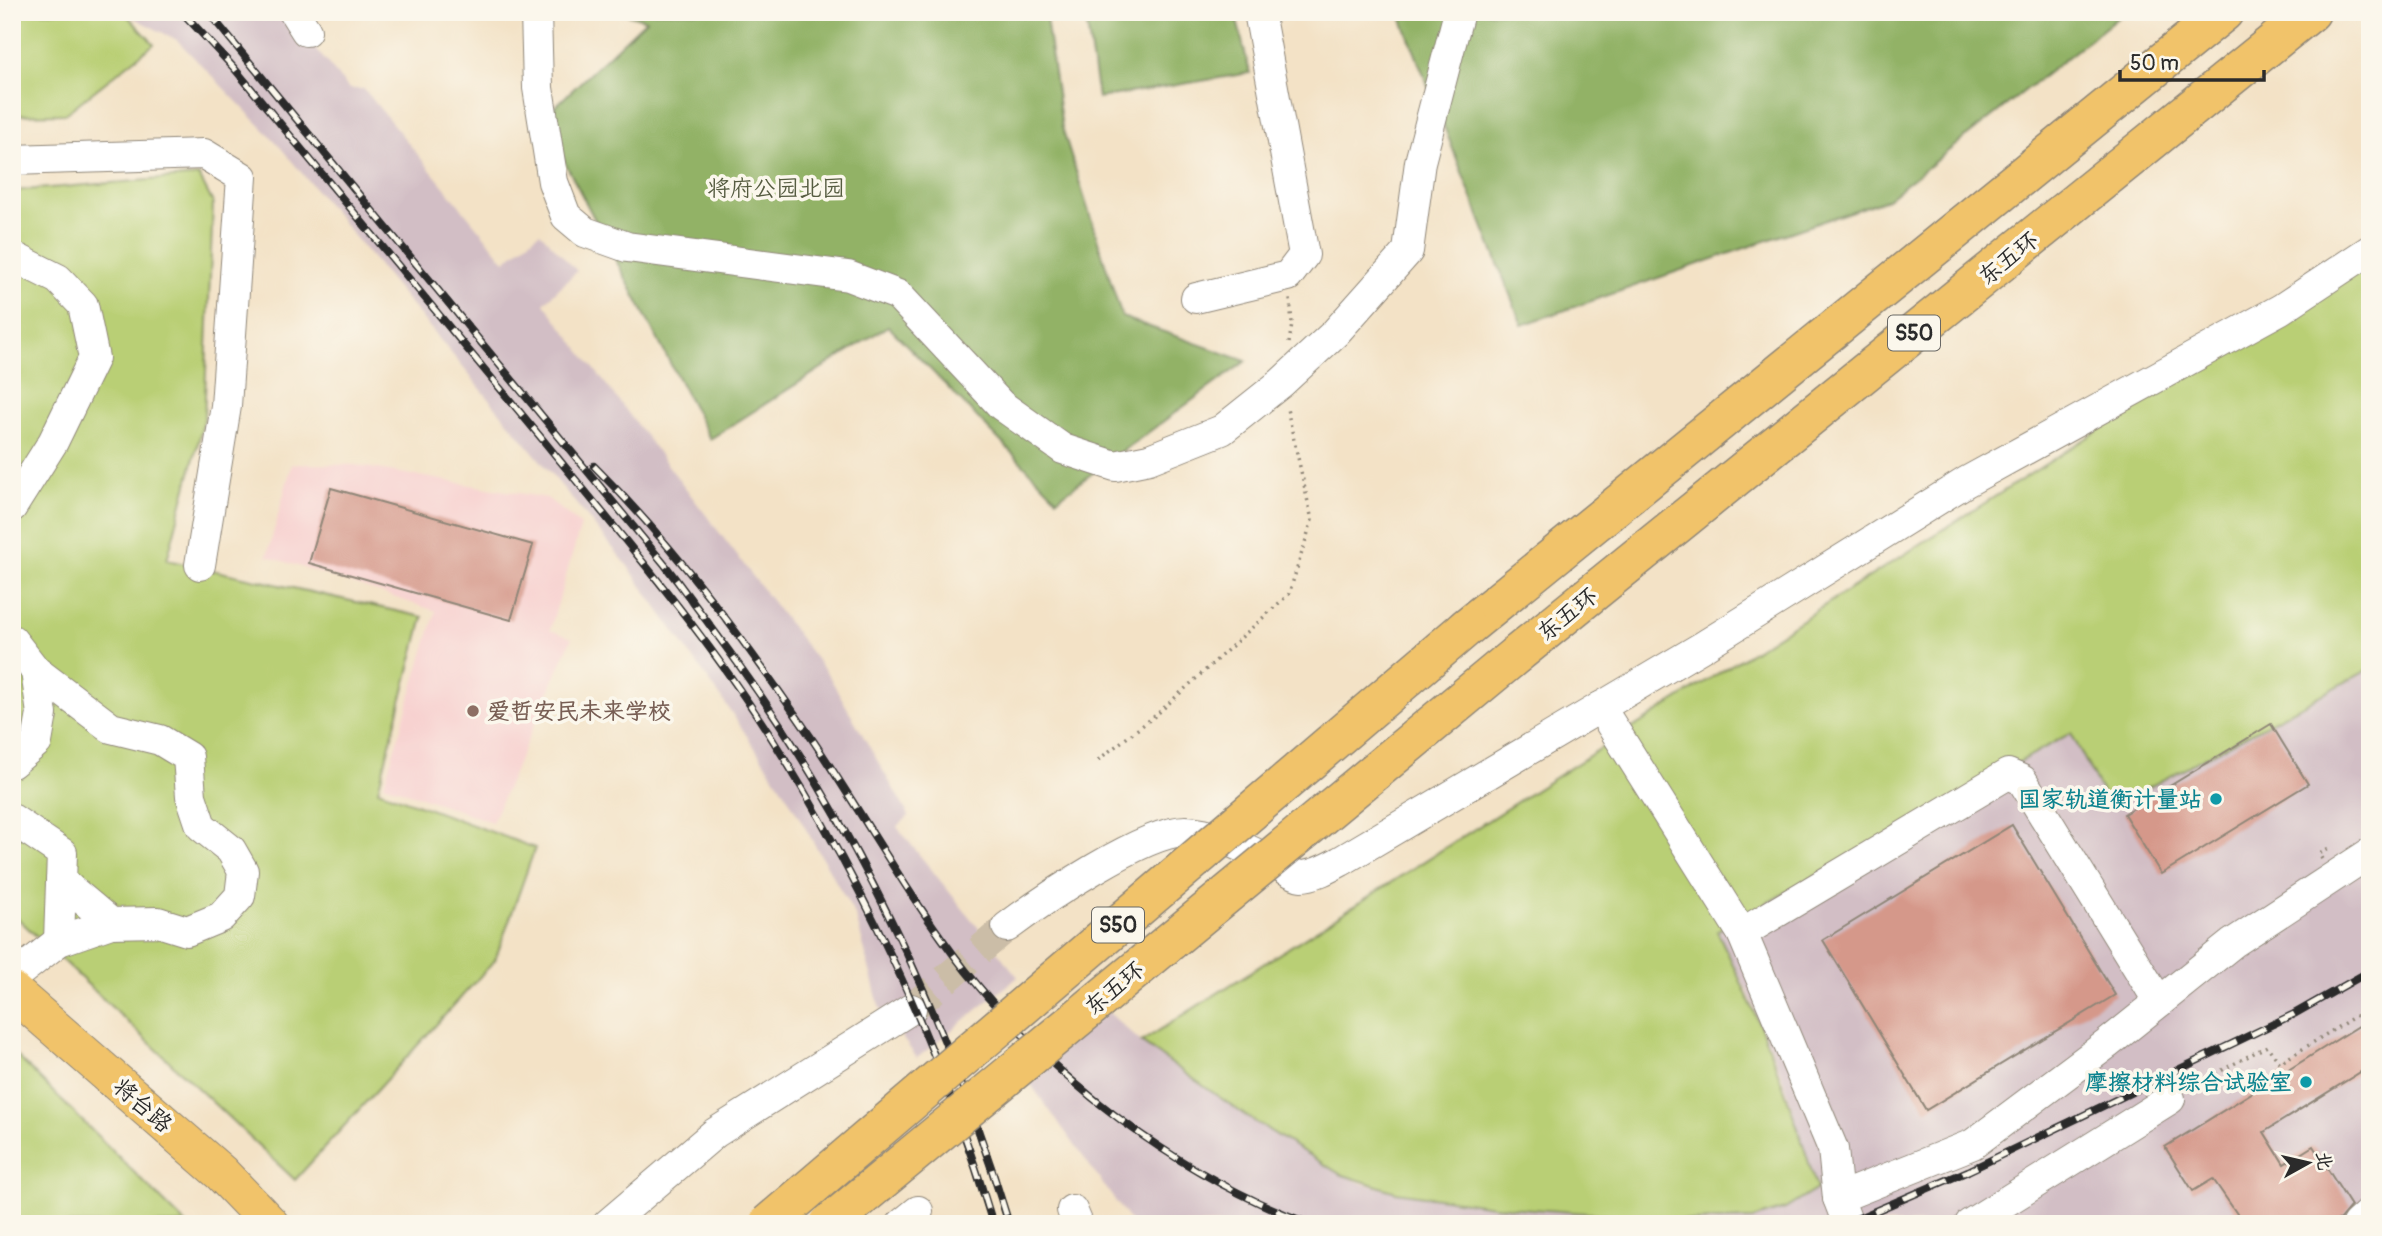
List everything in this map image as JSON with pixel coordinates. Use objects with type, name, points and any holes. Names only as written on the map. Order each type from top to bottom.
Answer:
[{"type":"highway","name":"东五环","points":[[768,1224],[1467,627],[2224,12]]},
{"type":"highway","name":"东五环","points":[[830,1224],[1517,654],[2311,12]]},
{"type":"main road","name":"将台路","points":[[12,991],[221,1173],[270,1224]]},
{"type":"street","points":[[536,12],[538,88],[553,182],[566,216],[586,232],[627,247],[848,276],[898,295],[1000,405],[1063,449],[1115,466],[1149,459],[1222,430],[1281,383],[1335,333],[1408,251],[1420,162],[1460,12]]},
{"type":"street","points":[[1196,298],[1288,276],[1304,255],[1259,12]]},
{"type":"street","points":[[12,160],[204,155],[242,177],[226,407],[200,565]]},
{"type":"street","points":[[1007,927],[1046,898],[1090,872],[1162,836],[1187,831],[1234,843],[1300,876],[1320,871],[1702,647],[1966,482],[2281,309],[2370,250]]},
{"type":"street","points":[[12,256],[58,279],[82,305],[94,358],[53,442],[12,507]]},
{"type":"street","points":[[12,640],[36,671],[111,728],[160,740],[188,757],[191,796],[201,826],[231,850],[243,871],[240,896],[221,917],[187,931],[158,922],[111,923],[60,941],[12,978]]},
{"type":"street","points":[[12,763],[37,742],[42,714],[36,671]]},
{"type":"street","points":[[1600,707],[1742,933],[1833,1149],[1843,1211],[1973,1144],[2284,907],[2370,853]]},
{"type":"street","points":[[1742,933],[2008,774],[2022,780],[2159,1002]]},
{"type":"street","points":[[12,819],[62,853],[60,941]]},
{"type":"street","points":[[61,881],[111,923]]},
{"type":"street","points":[[608,1224],[715,1133],[911,1009]]},
{"type":"street","points":[[1970,1224],[2170,1099]]},
{"type":"street","points":[[2357,1224],[2370,1212]]},
{"type":"path","points":[[1098,760],[1156,715],[1289,594],[1312,520],[1281,383],[1292,324],[1288,276]]},
{"type":"path","points":[[2170,1099],[2267,1046],[2280,1063],[2370,1007]]},
{"type":"shaded area","points":[[122,12],[285,12],[349,89],[364,89],[505,261],[540,232],[577,271],[544,303],[829,676],[909,816],[897,827],[1018,977],[917,1058],[879,1006],[856,917],[787,796],[627,565],[276,142],[177,40]]},
{"type":"shaded area","name":"爱哲安民未来学校","points":[[292,464],[354,465],[547,498],[581,525],[550,630],[572,638],[492,822],[384,784],[436,611],[267,556]]},
{"type":"shaded area","points":[[2370,669],[2370,1224],[1132,1224],[1024,1075],[1106,1010],[1141,1042],[1249,1118],[1340,1174],[1363,1184],[1396,1192],[1493,1206],[1692,1221],[1817,1189],[1784,1081],[1748,992],[1717,931],[2071,733],[2111,808]]},
{"type":"green space","points":[[12,12],[124,12],[154,44],[65,114],[12,115]]},
{"type":"green space","name":"将府公园北园","points":[[621,12],[1045,12],[1062,127],[1122,317],[1246,361],[1057,499],[888,326],[710,439],[542,119],[646,20]]},
{"type":"green space","points":[[1085,12],[1235,12],[1250,73],[1098,98]]},
{"type":"green space","points":[[1399,12],[2125,12],[1887,199],[1522,325]]},
{"type":"green space","points":[[199,176],[213,203],[204,420],[167,560],[423,617],[378,790],[535,848],[495,960],[295,1180],[12,913],[12,191]]},
{"type":"green space","points":[[2370,257],[2370,669],[2110,808],[2071,733],[1717,931],[1773,1058],[1817,1189],[1785,1209],[1753,1219],[1692,1221],[1493,1206],[1396,1192],[1340,1174],[1249,1118],[1141,1042]]},
{"type":"green space","points":[[12,1051],[186,1224],[12,1224]]},
{"type":"building","points":[[331,488],[533,545],[511,620],[309,563]]},
{"type":"building","name":"国家轨道衡计量站","points":[[2271,724],[2308,784],[2161,874],[2124,814]]},
{"type":"building","points":[[2012,825],[2115,995],[1926,1110],[1823,940]]},
{"type":"building","points":[[2370,1019],[2370,1066],[2264,1132],[2284,1164],[2313,1146],[2351,1206],[2340,1219],[2332,1224],[2244,1224],[2213,1179],[2193,1191],[2165,1147]]},
{"type":"tunnel","points":[[911,1009],[1007,927]]},
{"type":"railway","points":[[182,12],[234,68],[606,517],[700,634],[757,716],[817,813],[877,926],[904,984],[953,1103],[993,1224]]},
{"type":"railway","points":[[208,12],[665,565],[779,723],[860,859],[918,978],[967,1100],[1009,1224]]},
{"type":"railway","points":[[594,466],[653,529],[735,630],[810,736],[945,943],[1001,1011],[1038,1050],[1079,1086],[1166,1151],[1261,1204],[1310,1224]]},
{"type":"railway","points":[[1845,1224],[1968,1171],[2294,1014],[2370,971]]},
{"type":"place","name":"爱哲安民未来学校","points":[[473,711]]},
{"type":"place","name":"国家轨道衡计量站","points":[[2216,799]]},
{"type":"place","name":"摩擦材料综合试验室","points":[[2306,1082]]}]
